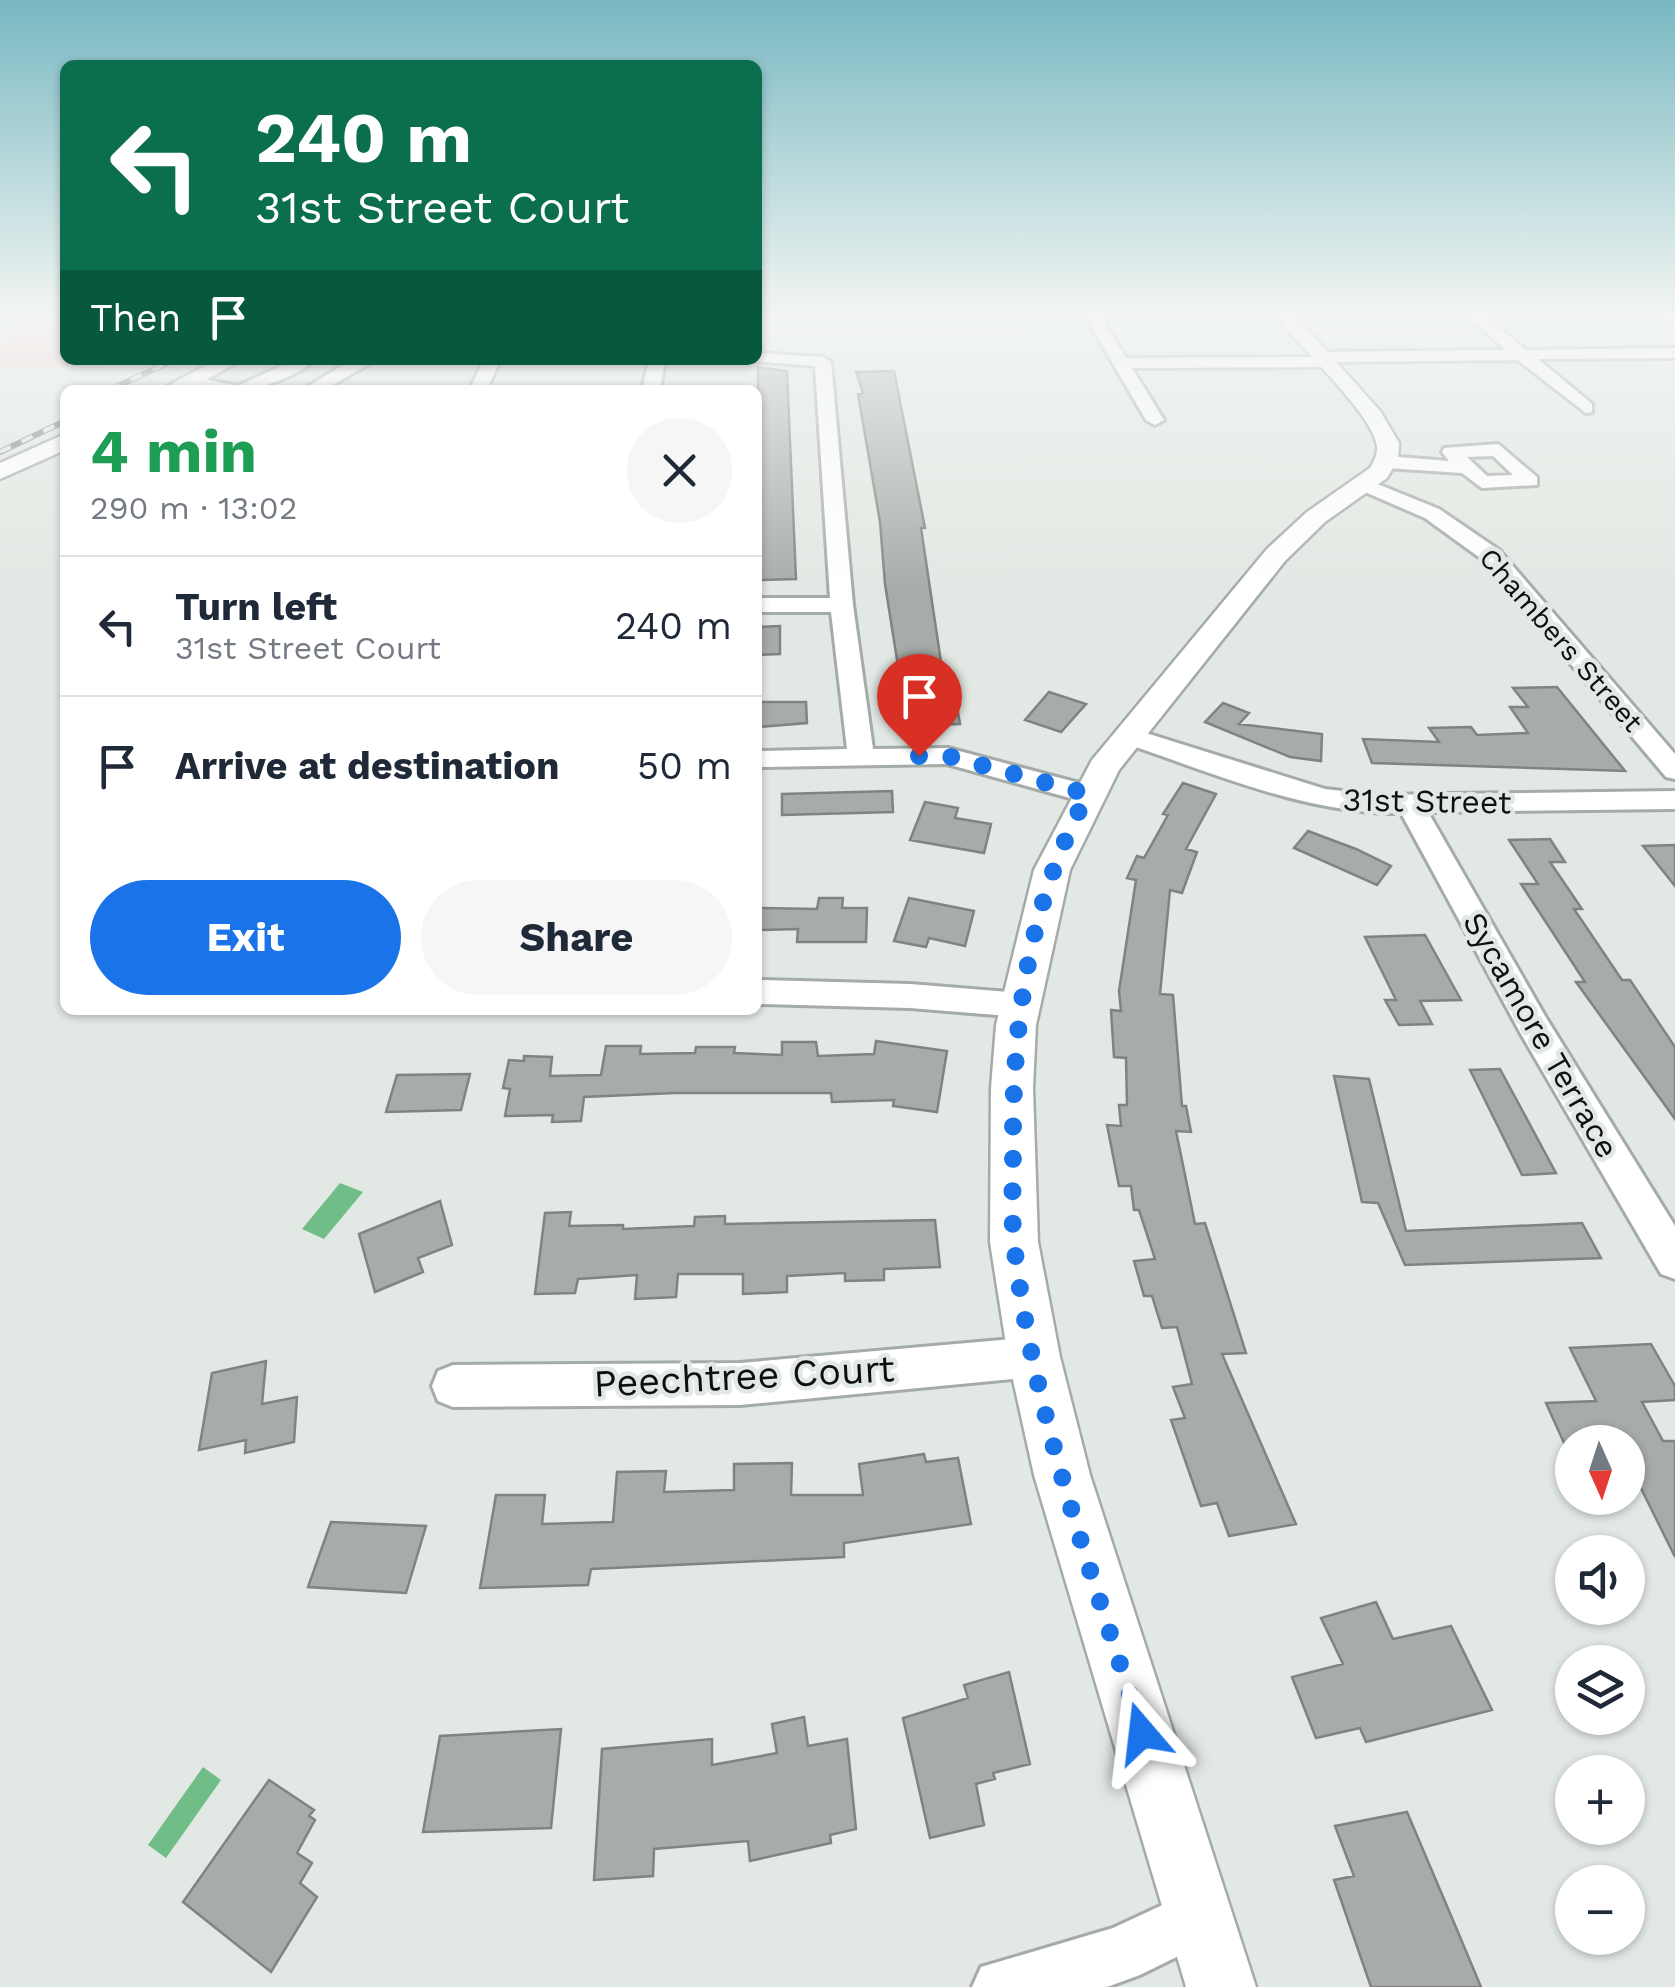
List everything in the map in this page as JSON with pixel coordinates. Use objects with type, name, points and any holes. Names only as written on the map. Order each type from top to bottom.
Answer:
[{"type":"main road","points":[[1221,1987],[1062,1476],[1034,1357],[1014,1242],[1012,1088],[1020,1004],[1052,870],[1088,794],[1104,768],[1276,554],[1316,517],[1365,484],[1386,462],[1388,443],[1362,407]]},
{"type":"main road","points":[[0,472],[60,443]]},
{"type":"street","points":[[826,407],[842,606],[861,756]]},
{"type":"street","points":[[1147,407],[1155,420]]},
{"type":"street","points":[[1386,462],[1467,468]]},
{"type":"street","name":"Chambers Street","points":[[1365,484],[1429,510],[1466,533],[1491,555],[1675,771]]},
{"type":"street","points":[[762,605],[842,606]]},
{"type":"street","name":"31st Street","points":[[1130,736],[1324,798],[1411,806],[1675,800]]},
{"type":"street","points":[[762,759],[948,756],[1088,794]]},
{"type":"street","name":"Sycamore Terrace","points":[[1411,806],[1533,1025],[1675,1262]]},
{"type":"street","points":[[762,992],[1020,1004]]},
{"type":"street","name":"Peechtree Court","points":[[453,1386],[740,1384],[1034,1357]]},
{"type":"street","points":[[1000,1987],[1120,1955],[1199,1916]]},
{"type":"shaded area","points":[[340,1183],[363,1192],[324,1239],[302,1229]]},
{"type":"shaded area","points":[[203,1767],[221,1780],[166,1858],[148,1845]]},
{"type":"building","points":[[762,407],[789,407],[796,579],[762,580]]},
{"type":"building","points":[[860,407],[901,407],[925,528],[921,528],[941,662],[948,695],[955,695],[960,724],[918,725],[917,710],[905,710],[885,584],[880,522]]},
{"type":"building","points":[[780,626],[780,654],[762,655],[762,627]]},
{"type":"building","points":[[1557,687],[1625,771],[1372,763],[1363,739],[1439,742],[1429,728],[1471,727],[1477,735],[1528,733],[1510,707],[1528,707],[1513,688]]},
{"type":"building","points":[[1049,692],[1086,704],[1061,732],[1025,720]]},
{"type":"building","points":[[762,702],[806,702],[807,723],[762,727]]},
{"type":"building","points":[[1223,703],[1249,713],[1239,724],[1322,734],[1321,761],[1290,757],[1205,722]]},
{"type":"building","points":[[1183,783],[1216,794],[1186,849],[1197,852],[1182,893],[1170,890],[1160,994],[1173,995],[1182,1106],[1186,1106],[1191,1132],[1176,1131],[1195,1224],[1205,1223],[1246,1353],[1222,1354],[1296,1524],[1229,1536],[1217,1503],[1201,1506],[1171,1420],[1185,1418],[1173,1387],[1192,1384],[1177,1327],[1162,1328],[1152,1296],[1144,1296],[1134,1261],[1155,1259],[1139,1210],[1134,1210],[1131,1186],[1119,1186],[1107,1125],[1121,1126],[1119,1105],[1127,1105],[1126,1058],[1114,1057],[1111,1010],[1121,1011],[1119,991],[1136,880],[1127,878],[1137,856],[1144,858],[1168,815],[1163,814]]},
{"type":"building","points":[[892,791],[893,812],[782,815],[782,794]]},
{"type":"building","points":[[925,802],[958,808],[955,818],[991,824],[984,853],[910,840]]},
{"type":"building","points":[[1308,831],[1391,866],[1377,885],[1294,848]]},
{"type":"building","points":[[1550,839],[1565,862],[1550,862],[1582,909],[1574,909],[1622,980],[1630,980],[1675,1047],[1675,1119],[1576,982],[1585,982],[1521,884],[1538,884],[1509,840]]},
{"type":"building","points":[[1675,845],[1675,886],[1643,846]]},
{"type":"building","points":[[819,898],[843,898],[842,908],[867,908],[866,942],[797,942],[798,929],[762,930],[762,908],[817,909]]},
{"type":"building","points":[[909,898],[974,911],[965,946],[929,938],[926,947],[894,941]]},
{"type":"building","points":[[1425,935],[1461,1000],[1420,1001],[1432,1024],[1399,1025],[1385,1000],[1396,1000],[1365,937]]},
{"type":"building","points":[[876,1041],[947,1051],[937,1112],[893,1106],[894,1100],[832,1102],[831,1093],[675,1093],[584,1097],[581,1121],[552,1122],[553,1115],[505,1116],[510,1089],[503,1088],[509,1060],[524,1061],[524,1056],[552,1057],[550,1076],[601,1075],[606,1046],[641,1046],[640,1054],[695,1053],[696,1047],[735,1047],[734,1053],[782,1055],[782,1042],[816,1042],[818,1056],[874,1054]]},
{"type":"building","points":[[1500,1069],[1556,1173],[1522,1175],[1470,1070]]},
{"type":"building","points":[[470,1074],[461,1110],[386,1112],[397,1075]]},
{"type":"building","points":[[1334,1076],[1369,1079],[1406,1231],[1582,1223],[1601,1258],[1405,1265],[1378,1203],[1362,1202]]},
{"type":"building","points":[[440,1201],[452,1245],[418,1258],[423,1272],[375,1292],[359,1234]]},
{"type":"building","points":[[571,1212],[569,1226],[623,1225],[623,1229],[694,1226],[695,1217],[725,1216],[725,1224],[935,1220],[940,1267],[884,1269],[884,1280],[845,1281],[845,1273],[787,1276],[787,1292],[743,1294],[743,1274],[678,1274],[676,1297],[635,1299],[637,1275],[578,1279],[575,1293],[535,1294],[545,1213]]},
{"type":"building","points":[[1651,1344],[1675,1386],[1675,1400],[1642,1402],[1663,1441],[1675,1441],[1675,1557],[1645,1496],[1645,1425],[1556,1425],[1546,1403],[1596,1401],[1570,1348]]},
{"type":"building","points":[[266,1361],[262,1404],[297,1397],[294,1442],[245,1453],[246,1440],[199,1450],[212,1373]]},
{"type":"building","points":[[924,1454],[926,1462],[958,1458],[971,1524],[844,1543],[844,1557],[591,1569],[588,1585],[480,1588],[496,1495],[545,1495],[542,1524],[613,1522],[617,1472],[666,1471],[664,1492],[734,1490],[734,1464],[792,1463],[791,1495],[863,1495],[859,1464]]},
{"type":"building","points":[[331,1522],[426,1526],[406,1593],[308,1587]]},
{"type":"building","points":[[1376,1602],[1393,1639],[1451,1626],[1492,1710],[1366,1742],[1360,1728],[1316,1738],[1292,1677],[1343,1664],[1321,1618]]},
{"type":"building","points":[[1009,1672],[1030,1764],[993,1773],[995,1779],[976,1784],[984,1825],[930,1838],[903,1718],[968,1698],[964,1685]]},
{"type":"building","points":[[804,1717],[808,1746],[847,1739],[856,1829],[830,1835],[831,1843],[750,1861],[748,1841],[654,1849],[653,1876],[594,1880],[602,1749],[712,1739],[712,1765],[777,1753],[772,1724]]},
{"type":"building","points":[[561,1729],[551,1828],[423,1832],[440,1736]]},
{"type":"building","points":[[269,1780],[314,1810],[309,1816],[315,1820],[297,1853],[312,1863],[300,1883],[317,1897],[271,1972],[183,1902]]},
{"type":"building","points":[[1407,1812],[1481,1987],[1371,1987],[1334,1880],[1354,1876],[1335,1826]]},
{"type":"railway","points":[[0,452],[60,423]]},
{"type":"route","points":[[919,756],[948,756],[1012,770],[1088,794],[1052,870],[1016,1025],[1012,1088],[1014,1242],[1034,1357],[1062,1476],[1142,1733]]}]
